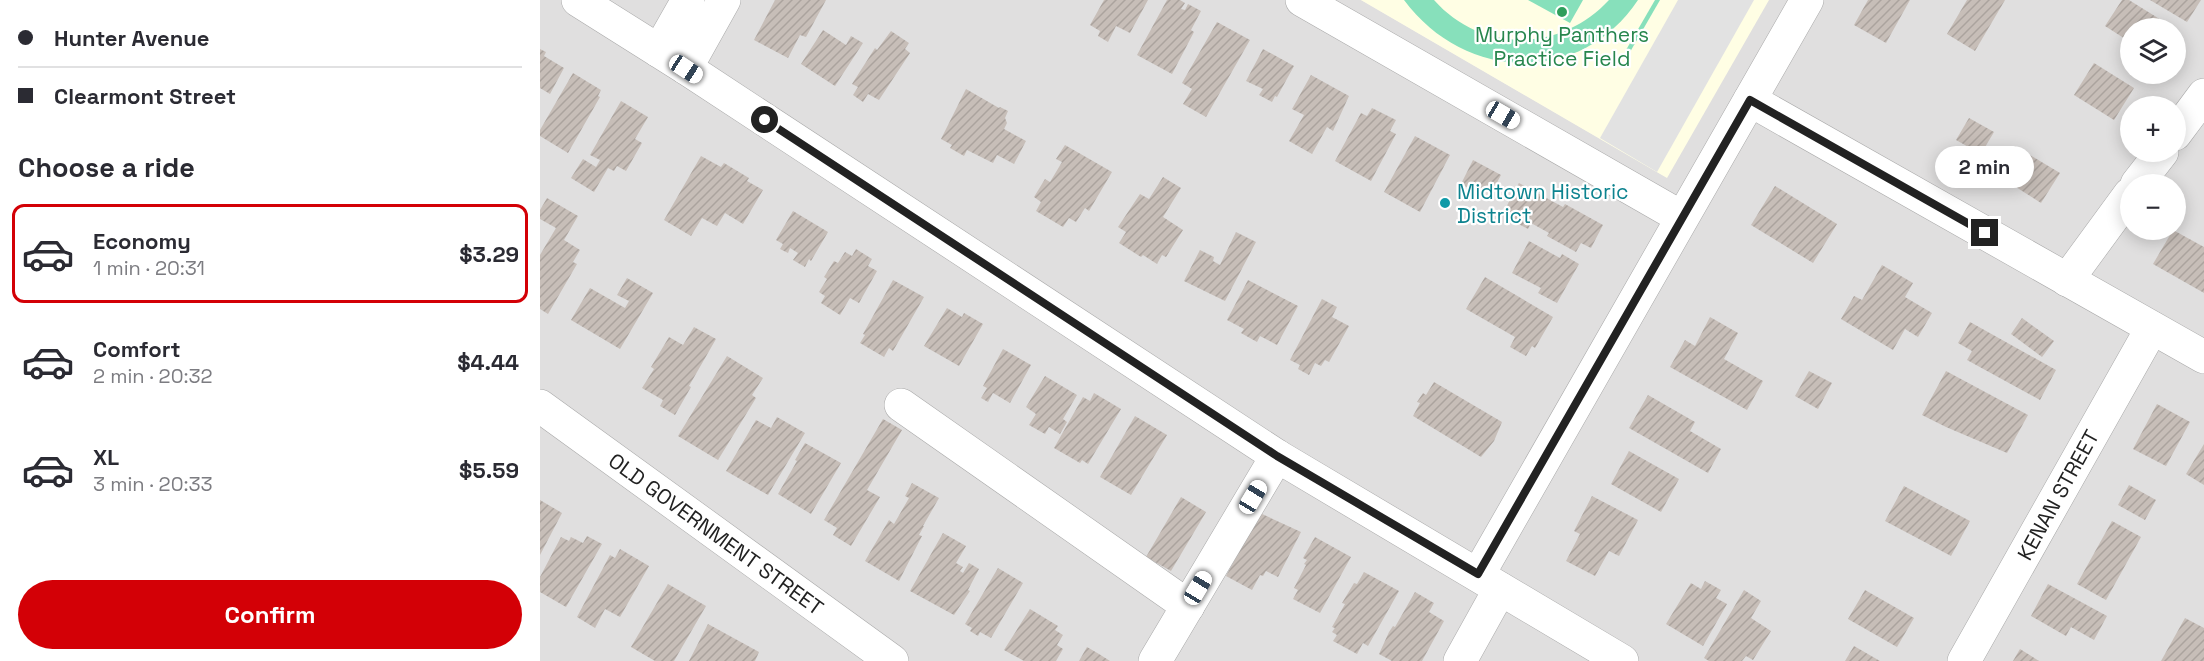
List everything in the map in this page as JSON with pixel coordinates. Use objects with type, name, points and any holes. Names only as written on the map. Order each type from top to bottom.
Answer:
[{"type":"street","points":[[578,0],[1277,456],[1622,661]]},
{"type":"street","points":[[659,51],[688,0]]},
{"type":"street","points":[[686,69],[724,0]]},
{"type":"street","points":[[1302,0],[1681,217]]},
{"type":"street","points":[[1460,661],[1489,582],[1681,217],[1807,0]]},
{"type":"street","points":[[2186,119],[2204,95]]},
{"type":"street","points":[[1750,100],[2204,357]]},
{"type":"street","points":[[2145,174],[2154,162]]},
{"type":"street","points":[[2067,280],[2120,208]]},
{"type":"street","name":"KENAN STREET","points":[[1964,661],[2152,328]]},
{"type":"street","points":[[901,405],[1188,606]]},
{"type":"street","name":"OLD GOVERNMENT STREET","points":[[540,406],[892,661]]},
{"type":"street","points":[[1155,661],[1277,456]]},
{"type":"shaded area","points":[[540,0],[1361,0],[1666,177],[1768,0],[2204,0],[2204,661],[540,661]]},
{"type":"shaded area","points":[[1361,0],[1769,0],[1667,178]]},
{"type":"shaded area","points":[[1678,0],[1754,0],[1657,172],[1600,138]]},
{"type":"green space","points":[[1404,0],[1434,0],[1453,18],[1475,30],[1498,37],[1522,40],[1545,37],[1568,30],[1590,17],[1609,0],[1638,0],[1614,28],[1585,48],[1554,60],[1522,63],[1489,59],[1458,46],[1429,27]]},
{"type":"green space","name":"Murphy Panthers Practice Field","points":[[1528,0],[1583,0],[1570,23]]},
{"type":"green space","points":[[1655,0],[1660,0],[1630,52],[1626,50]]},
{"type":"building","points":[[775,0],[826,0],[806,37],[800,35],[788,58],[754,40]]},
{"type":"building","points":[[1104,0],[1148,0],[1130,33],[1116,26],[1108,42],[1098,36],[1100,31],[1090,25]]},
{"type":"building","points":[[1167,0],[1180,0],[1185,3],[1181,9],[1185,10],[1188,4],[1201,11],[1191,30],[1194,32],[1172,74],[1137,55]]},
{"type":"building","points":[[1868,0],[1910,0],[1886,43],[1854,25]]},
{"type":"building","points":[[1967,0],[2005,0],[1975,51],[1947,34]]},
{"type":"building","points":[[2122,0],[2129,0],[2158,18],[2120,18],[2120,36],[2105,26]]},
{"type":"building","points":[[2150,0],[2201,0],[2187,22],[2186,18],[2180,18]]},
{"type":"building","points":[[1217,22],[1250,40],[1206,117],[1183,104],[1192,89],[1182,83]]},
{"type":"building","points":[[823,30],[846,45],[851,36],[863,43],[835,86],[801,64]]},
{"type":"building","points":[[891,31],[909,43],[905,49],[910,53],[879,100],[868,94],[863,102],[853,95],[858,87],[852,84],[875,48],[877,50]]},
{"type":"building","points":[[540,49],[546,52],[544,56],[564,68],[550,94],[540,88]]},
{"type":"building","points":[[1263,49],[1294,66],[1272,102],[1259,95],[1263,89],[1246,81]]},
{"type":"building","points":[[2094,63],[2120,79],[2120,84],[2128,84],[2134,88],[2129,96],[2120,96],[2120,110],[2114,120],[2074,95]]},
{"type":"building","points":[[573,73],[601,90],[598,96],[600,97],[568,153],[540,136],[540,130]]},
{"type":"building","points":[[1311,75],[1349,96],[1333,131],[1327,127],[1312,154],[1289,141],[1304,115],[1292,109]]},
{"type":"building","points":[[966,89],[1008,111],[1004,129],[1026,141],[1014,164],[997,155],[993,163],[967,150],[964,156],[950,148],[952,145],[941,139]]},
{"type":"building","points":[[621,101],[648,117],[635,139],[642,143],[626,171],[617,166],[614,171],[608,168],[594,192],[571,178],[583,159],[596,167],[600,160],[590,155]]},
{"type":"building","points":[[1372,108],[1396,120],[1390,131],[1396,134],[1371,181],[1335,161],[1361,113],[1367,116]]},
{"type":"building","points":[[1969,118],[1994,132],[1981,154],[1956,140]]},
{"type":"building","points":[[1415,136],[1450,155],[1420,212],[1384,192]]},
{"type":"building","points":[[1065,145],[1112,172],[1089,211],[1085,208],[1076,222],[1069,218],[1063,227],[1036,211],[1041,202],[1034,197],[1045,179],[1050,182],[1062,162],[1056,159]]},
{"type":"building","points":[[2015,146],[2060,173],[2041,203],[1997,175]]},
{"type":"building","points":[[701,156],[721,167],[724,163],[749,178],[747,181],[763,190],[743,224],[725,213],[717,226],[702,218],[691,236],[664,220]]},
{"type":"building","points":[[1473,160],[1501,175],[1494,188],[1487,185],[1481,195],[1461,184]]},
{"type":"building","points":[[1163,177],[1181,188],[1163,217],[1183,230],[1166,257],[1162,255],[1157,264],[1119,243],[1126,232],[1118,227],[1140,194],[1149,199]]},
{"type":"building","points":[[1519,183],[1603,225],[1591,248],[1581,243],[1576,252],[1547,236],[1549,233],[1531,223],[1528,229],[1502,215]]},
{"type":"building","points":[[1775,186],[1837,224],[1813,263],[1751,225]]},
{"type":"building","points":[[547,198],[578,216],[564,240],[580,250],[573,262],[577,264],[548,314],[540,309],[540,255],[556,228],[540,219],[540,210]]},
{"type":"building","points":[[793,211],[828,232],[805,267],[793,260],[798,253],[790,248],[788,253],[780,249],[783,244],[776,240]]},
{"type":"building","points":[[1236,232],[1256,242],[1225,301],[1184,281],[1200,250],[1214,257],[1213,261],[1220,265]]},
{"type":"building","points":[[2186,237],[2204,247],[2204,293],[2153,264],[2167,240],[2186,240]]},
{"type":"building","points":[[1529,241],[1560,258],[1562,254],[1579,264],[1557,303],[1538,293],[1541,288],[1512,273]]},
{"type":"building","points":[[856,249],[872,259],[868,266],[877,271],[859,303],[850,298],[840,315],[821,303],[825,296],[819,292],[827,279],[824,277],[834,261],[838,263],[845,252],[852,256]]},
{"type":"building","points":[[1882,265],[1913,283],[1905,297],[1932,313],[1918,337],[1905,329],[1893,350],[1841,319],[1854,296],[1862,300]]},
{"type":"building","points":[[1485,277],[1553,317],[1535,348],[1532,346],[1526,356],[1510,347],[1515,337],[1466,309]]},
{"type":"building","points":[[627,278],[653,293],[620,349],[571,320],[590,288],[625,308],[629,301],[617,295]]},
{"type":"building","points":[[893,280],[924,297],[893,351],[889,348],[884,357],[860,343]]},
{"type":"building","points":[[1248,280],[1298,306],[1277,345],[1260,336],[1257,342],[1241,333],[1244,329],[1227,320]]},
{"type":"building","points":[[1322,299],[1337,307],[1332,317],[1349,326],[1329,362],[1325,360],[1321,366],[1315,363],[1309,375],[1298,369],[1300,365],[1290,360]]},
{"type":"building","points":[[947,308],[962,317],[964,313],[983,324],[959,366],[924,346]]},
{"type":"building","points":[[1710,317],[1738,333],[1724,359],[1763,381],[1747,410],[1670,367],[1685,340],[1695,346]]},
{"type":"building","points":[[2022,318],[2054,341],[2042,357],[2011,334]]},
{"type":"building","points":[[1970,322],[2056,370],[2040,400],[1967,360],[1972,351],[1958,343]]},
{"type":"building","points":[[694,327],[716,339],[675,415],[660,406],[663,400],[642,388],[654,369],[651,367],[669,337],[683,345]]},
{"type":"building","points":[[1003,349],[1031,365],[1010,403],[993,393],[988,402],[981,398],[987,388],[983,386]]},
{"type":"building","points":[[727,356],[763,378],[752,395],[756,398],[718,460],[678,436]]},
{"type":"building","points":[[1809,371],[1832,383],[1818,409],[1795,396]]},
{"type":"building","points":[[1946,371],[2028,415],[2007,453],[1922,415]]},
{"type":"building","points":[[1045,376],[1077,395],[1063,419],[1067,422],[1060,434],[1049,427],[1045,434],[1029,425],[1036,414],[1026,407]]},
{"type":"building","points":[[1434,382],[1502,422],[1494,441],[1481,457],[1413,416],[1420,403],[1417,402],[1423,393],[1426,395]]},
{"type":"building","points":[[1094,393],[1121,409],[1088,464],[1082,460],[1080,463],[1054,448],[1083,397],[1090,401]]},
{"type":"building","points":[[1648,395],[1695,422],[1690,431],[1721,449],[1708,473],[1629,428]]},
{"type":"building","points":[[2157,404],[2190,422],[2166,466],[2133,449]]},
{"type":"building","points":[[1135,416],[1167,435],[1131,495],[1100,477]]},
{"type":"building","points":[[777,417],[805,433],[768,495],[726,471],[756,420],[771,428]]},
{"type":"building","points":[[883,419],[902,430],[867,490],[880,497],[851,546],[833,535],[837,528],[824,520]]},
{"type":"building","points":[[805,443],[841,463],[811,514],[778,494]]},
{"type":"building","points":[[2204,444],[2204,485],[2186,474]]},
{"type":"building","points":[[1629,451],[1679,479],[1661,512],[1611,484]]},
{"type":"building","points":[[912,483],[939,498],[923,526],[919,535],[922,536],[899,581],[865,561],[889,520],[894,524],[909,498],[905,496]]},
{"type":"building","points":[[2129,485],[2156,500],[2145,520],[2118,505]]},
{"type":"building","points":[[1904,486],[1970,521],[1951,556],[1885,521]]},
{"type":"building","points":[[1592,496],[1638,520],[1619,556],[1609,551],[1595,576],[1566,561],[1580,534],[1574,531]]},
{"type":"building","points":[[1181,497],[1206,512],[1171,571],[1146,557]]},
{"type":"building","points":[[540,500],[562,513],[540,555]]},
{"type":"building","points":[[1260,513],[1301,532],[1278,577],[1266,571],[1263,576],[1260,575],[1252,590],[1226,576]]},
{"type":"building","points":[[2112,521],[2141,537],[2106,600],[2077,584]]},
{"type":"building","points":[[943,533],[966,546],[956,563],[963,567],[960,571],[963,573],[969,563],[979,569],[968,590],[970,591],[954,615],[910,591]]},
{"type":"building","points":[[587,536],[602,544],[566,607],[540,592],[540,577],[561,537],[569,541],[571,537],[583,543]]},
{"type":"building","points":[[1315,537],[1351,557],[1320,613],[1293,599],[1298,590],[1294,588],[1306,565],[1304,564],[1307,560],[1303,558]]},
{"type":"building","points":[[620,549],[649,566],[620,617],[605,609],[595,628],[577,617],[610,555],[615,558]]},
{"type":"building","points":[[998,568],[1023,583],[991,638],[980,632],[978,636],[970,631],[972,628],[965,624]]},
{"type":"building","points":[[1364,572],[1399,591],[1368,646],[1363,643],[1357,654],[1333,641],[1337,635],[1332,632],[1335,628],[1332,627],[1345,604],[1342,603]]},
{"type":"building","points":[[1705,581],[1721,590],[1716,598],[1727,604],[1703,646],[1666,624],[1691,583],[1701,589]]},
{"type":"building","points":[[668,584],[706,606],[674,661],[655,661],[631,647]]},
{"type":"building","points":[[2048,584],[2107,616],[2094,640],[2071,627],[2066,636],[2031,616]]},
{"type":"building","points":[[1744,590],[1761,601],[1751,618],[1771,631],[1753,660],[1746,656],[1742,661],[1709,661],[1704,658]]},
{"type":"building","points":[[1865,590],[1914,618],[1897,647],[1848,619]]},
{"type":"building","points":[[1415,592],[1434,603],[1429,612],[1444,621],[1422,661],[1392,661],[1379,654],[1389,632],[1393,626],[1395,627]]},
{"type":"building","points":[[1030,609],[1058,626],[1055,630],[1063,635],[1057,645],[1063,649],[1056,661],[1024,661],[1004,650]]},
{"type":"building","points":[[2185,618],[2204,628],[2204,661],[2161,661]]},
{"type":"building","points":[[708,624],[759,652],[755,661],[689,661]]},
{"type":"building","points":[[1854,646],[1880,661],[1845,661]]},
{"type":"building","points":[[1087,647],[1099,654],[1110,661],[1079,661]]},
{"type":"building","points":[[2020,649],[2039,661],[2013,661]]},
{"type":"place","name":"Murphy Panthers Practice Field","points":[[1562,12]]},
{"type":"place","name":"Midtown Historic District","points":[[1445,203]]},
{"type":"route","points":[[765,120],[1277,456],[1478,574],[1750,100],[1985,233]]}]
